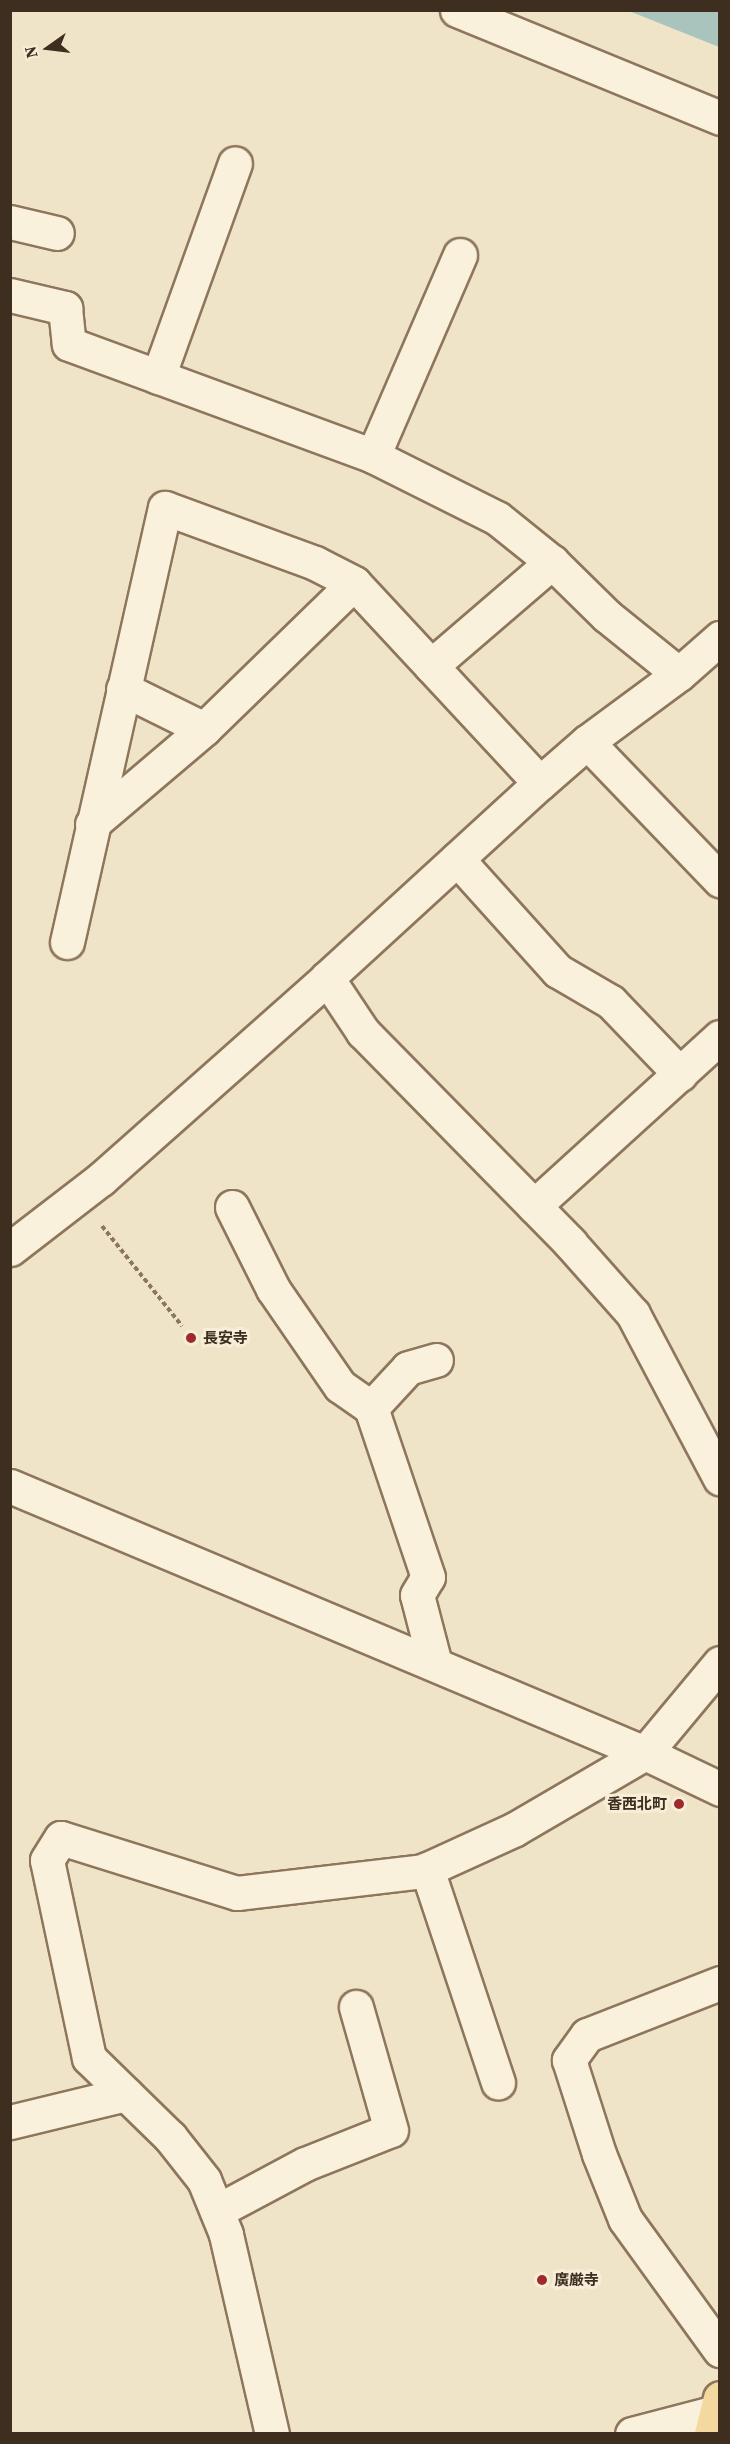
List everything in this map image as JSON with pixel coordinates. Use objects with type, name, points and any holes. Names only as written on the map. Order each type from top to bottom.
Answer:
[{"type":"street","points":[[458,10],[720,118]]},
{"type":"street","points":[[158,377],[235,163]]},
{"type":"street","points":[[10,222],[57,233]]},
{"type":"street","points":[[373,456],[460,255]]},
{"type":"street","points":[[10,295],[65,308],[69,344],[373,456],[497,518],[552,562],[607,616],[679,674]]},
{"type":"street","points":[[67,942],[165,508],[315,563],[354,583],[540,783]]},
{"type":"street","points":[[431,666],[552,562]]},
{"type":"street","points":[[92,824],[204,729],[354,583]]},
{"type":"street","points":[[10,1249],[101,1179],[587,742],[679,674],[720,638]]},
{"type":"street","points":[[123,689],[204,729]]},
{"type":"street","points":[[587,742],[720,880]]},
{"type":"street","points":[[457,859],[558,971],[611,1002],[680,1074]]},
{"type":"street","points":[[327,978],[363,1032],[534,1206],[633,1314],[720,1478]]},
{"type":"street","points":[[534,1206],[720,1037]]},
{"type":"street","points":[[232,1207],[273,1289],[340,1386],[370,1408],[428,1577],[417,1595],[435,1664]]},
{"type":"street","points":[[370,1408],[408,1368],[436,1360]]},
{"type":"street","points":[[10,1486],[645,1753],[720,1789]]},
{"type":"street","points":[[272,2433],[226,2234],[204,2180],[170,2137],[89,2058],[47,1860],[61,1838],[237,1893],[427,1869],[515,1829],[645,1753],[720,1664]]},
{"type":"street","points":[[427,1869],[498,2082]]},
{"type":"street","points":[[720,1983],[587,2035],[569,2060],[599,2154],[624,2218],[720,2350]]},
{"type":"street","points":[[217,2211],[305,2164],[391,2130],[356,2007]]},
{"type":"street","points":[[10,2122],[126,2094]]},
{"type":"street","points":[[632,2433],[716,2414]]},
{"type":"path","points":[[77,1197],[182,1326]]},
{"type":"water","points":[[629,11],[719,11],[719,47]]},
{"type":"place","name":"長安寺","points":[[191,1338]]},
{"type":"place","name":"香西北町","points":[[679,1804]]},
{"type":"place","name":"廣厳寺","points":[[542,2280]]}]
